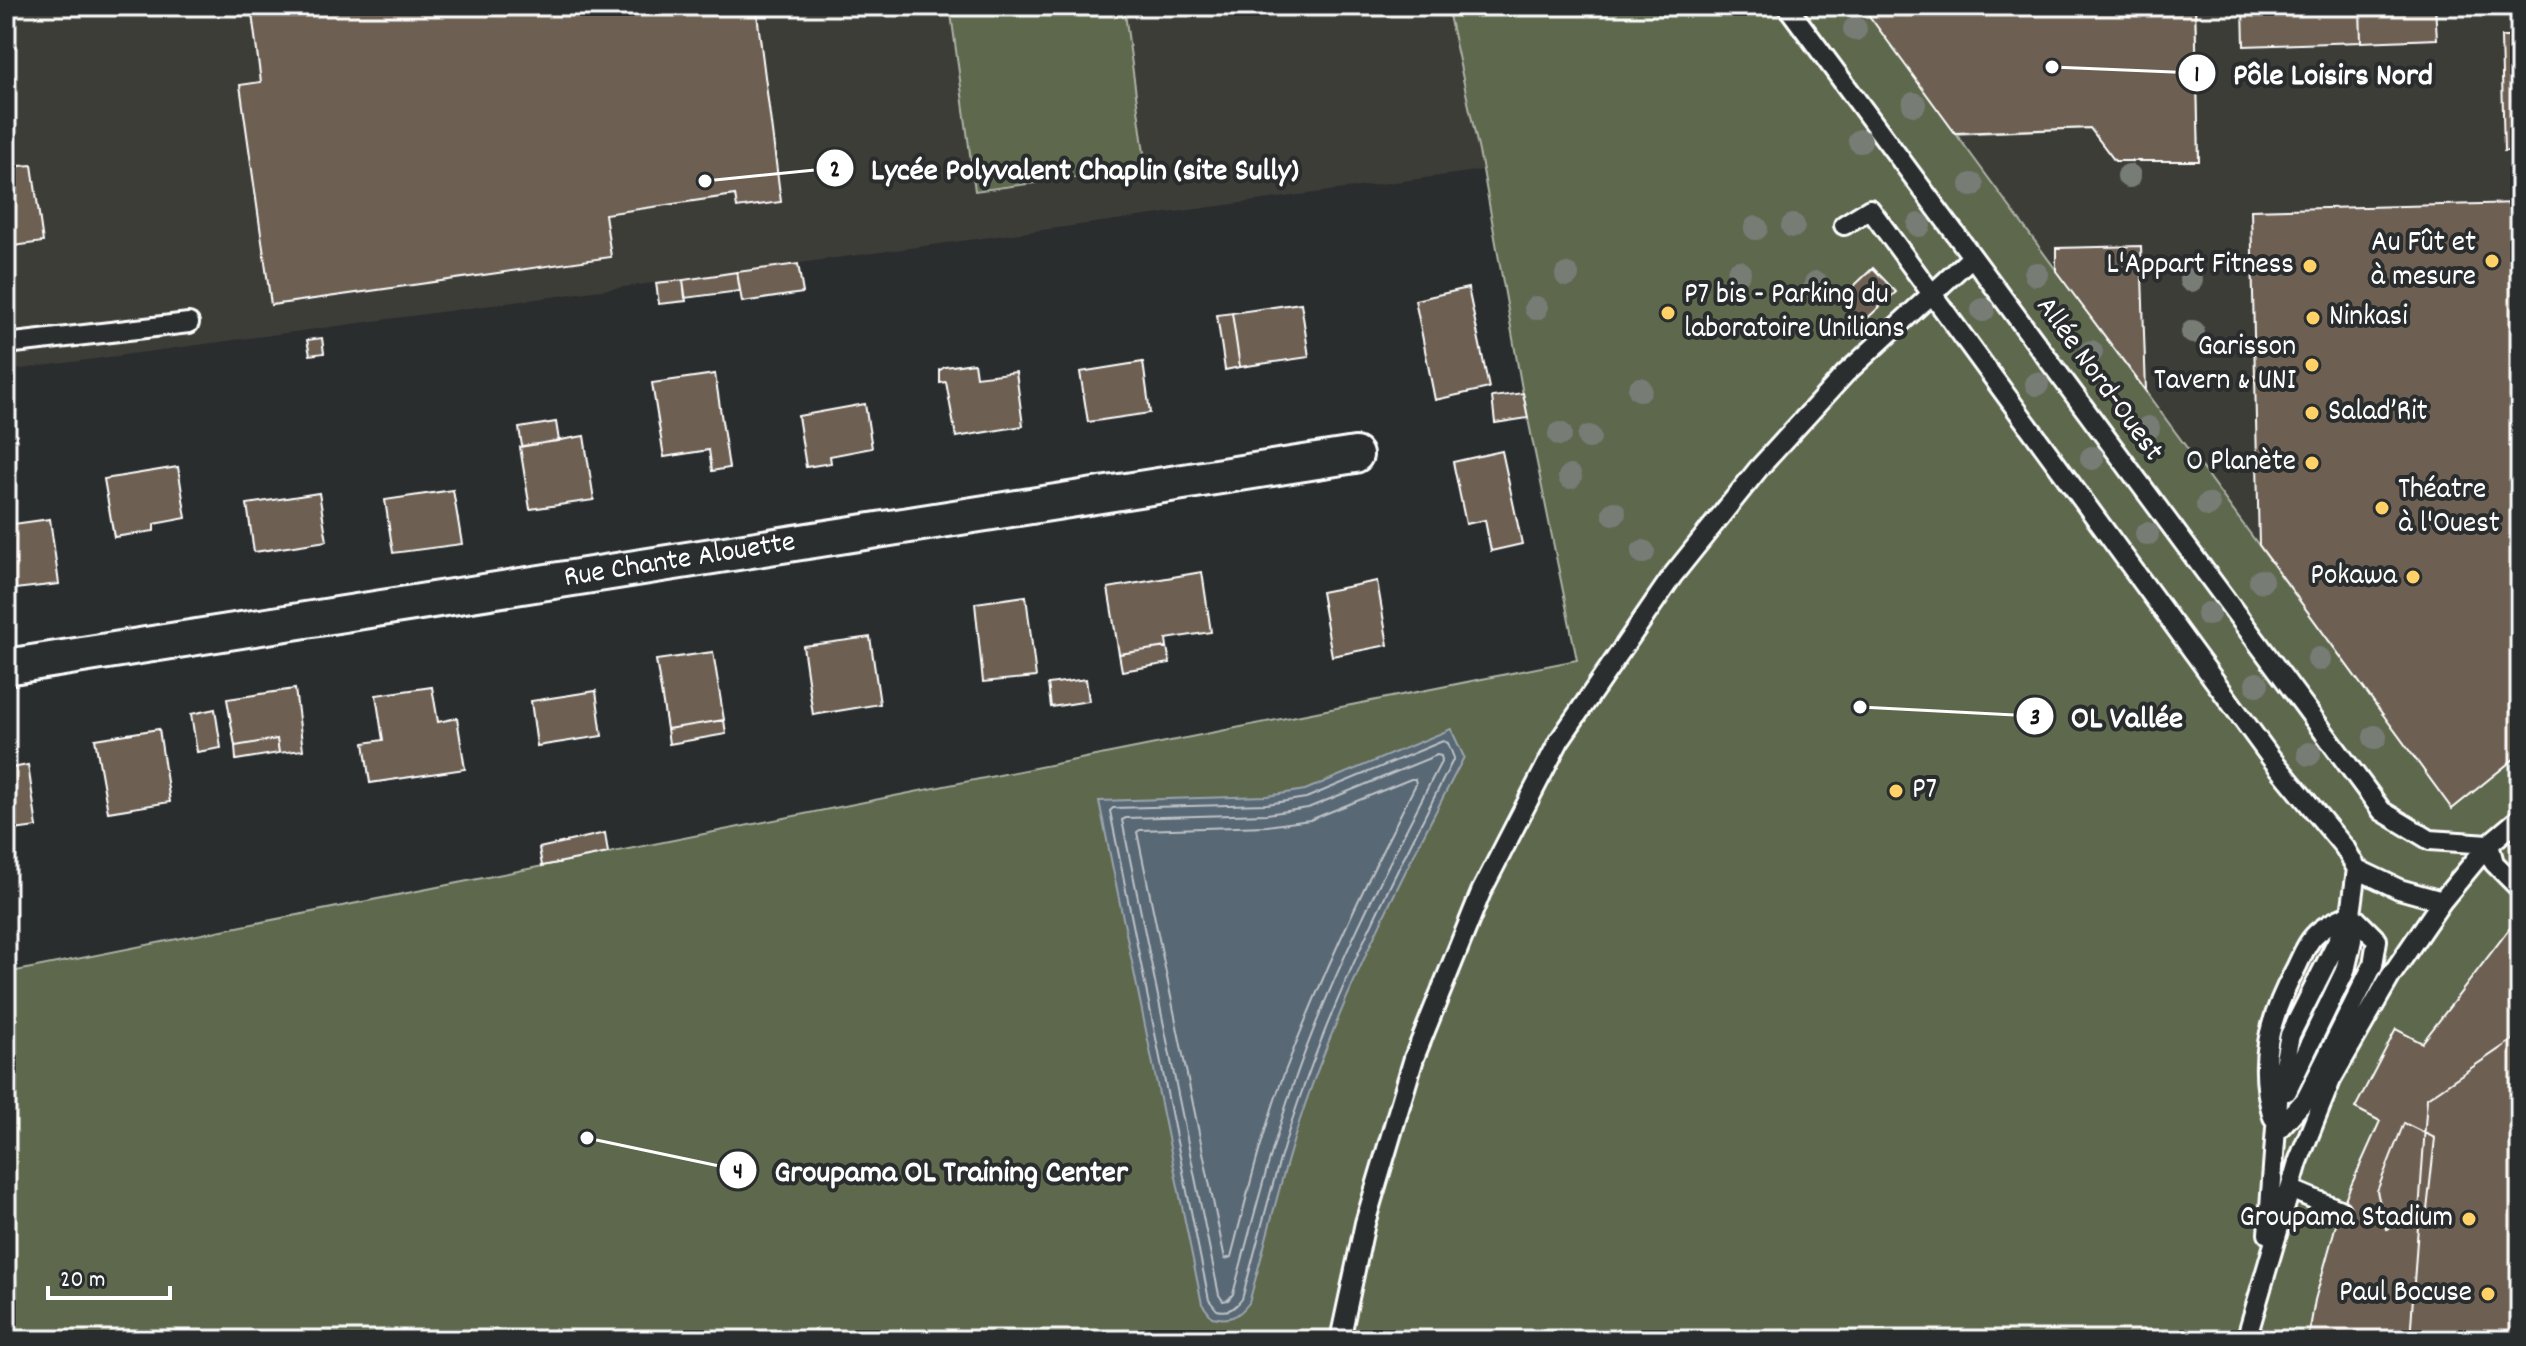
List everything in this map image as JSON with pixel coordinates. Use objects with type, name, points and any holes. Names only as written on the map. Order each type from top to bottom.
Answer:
[{"type":"street","name":"Rue Chante Alouette","points":[[6,667],[1355,455]]},
{"type":"lane","name":"Allée Nord-Ouest","points":[[1787,6],[2382,811],[2430,840],[2489,844]]},
{"type":"lane","points":[[1844,225],[1870,209],[2271,758],[2345,848],[2357,869],[2399,889],[2442,901]]},
{"type":"lane","points":[[1340,1340],[1365,1223],[1414,1058],[1481,892],[1559,741],[1673,575],[1759,468],[1845,374],[1972,257]]},
{"type":"lane","points":[[6,344],[189,323]]},
{"type":"lane","points":[[2246,1340],[2290,1189],[2331,1080],[2390,977],[2442,901],[2489,844],[2520,818]]},
{"type":"lane","points":[[2489,844],[2494,863],[2520,889]]},
{"type":"lane","points":[[2265,1269],[2279,1088],[2290,1035],[2351,914],[2357,869]]},
{"type":"lane","points":[[2277,1131],[2306,1099],[2373,965],[2377,940],[2351,914]]},
{"type":"lane","points":[[2290,1189],[2340,1210]]},
{"type":"shaded area","points":[[6,6],[1447,6],[1483,170],[6,371]]},
{"type":"shaded area","points":[[1862,6],[2520,6],[2520,753],[2452,809]]},
{"type":"green space","points":[[950,6],[1124,6],[1146,168],[975,191]]},
{"type":"green space","points":[[1447,6],[2195,6],[2199,161],[2115,161],[2090,128],[1956,134],[2452,808],[2520,754],[2520,1340],[6,1340],[6,973],[1577,660],[1522,389],[1483,170]]},
{"type":"water","points":[[1451,729],[1464,757],[1383,918],[1328,1043],[1294,1139],[1249,1303],[1233,1317],[1212,1317],[1202,1304],[1099,801],[1267,796],[1305,790]]},
{"type":"building","points":[[251,6],[756,6],[781,202],[737,208],[735,195],[605,214],[611,257],[271,305],[240,85],[261,82]]},
{"type":"building","points":[[1862,6],[2195,6],[2199,161],[2115,161],[2090,128],[1955,133]]},
{"type":"building","points":[[2243,6],[2360,6],[2361,42],[2244,46]]},
{"type":"building","points":[[2360,6],[2435,6],[2437,39],[2361,42]]},
{"type":"building","points":[[2512,6],[2520,6],[2520,151],[2504,151],[2501,37],[2512,37]]},
{"type":"building","points":[[32,165],[43,242],[6,247],[6,167]]},
{"type":"building","points":[[2520,203],[2520,754],[2452,809],[2259,545],[2251,210]]},
{"type":"building","points":[[2141,246],[2146,391],[2056,271],[2056,248]]},
{"type":"building","points":[[798,264],[803,293],[742,302],[737,272]]},
{"type":"building","points":[[1873,268],[1896,292],[1862,323],[1839,300]]},
{"type":"building","points":[[737,272],[740,291],[685,298],[683,280]]},
{"type":"building","points":[[683,280],[686,301],[659,304],[656,283]]},
{"type":"building","points":[[1468,288],[1489,388],[1435,400],[1415,300]]},
{"type":"building","points":[[1301,303],[1309,357],[1240,367],[1232,313]]},
{"type":"building","points":[[1232,313],[1240,367],[1225,370],[1217,315]]},
{"type":"building","points":[[322,338],[324,353],[310,355],[307,340]]},
{"type":"building","points":[[1143,362],[1150,413],[1088,422],[1080,372]]},
{"type":"building","points":[[974,363],[976,377],[1016,372],[1023,426],[956,437],[946,382],[940,383],[940,370]]},
{"type":"building","points":[[715,374],[729,468],[712,471],[709,450],[664,457],[652,383]]},
{"type":"building","points":[[1523,393],[1528,418],[1495,423],[1492,397]]},
{"type":"building","points":[[865,404],[872,448],[830,456],[831,463],[806,467],[798,416]]},
{"type":"building","points":[[556,422],[559,441],[522,446],[519,428]]},
{"type":"building","points":[[584,436],[594,500],[530,509],[520,447]]},
{"type":"building","points":[[1502,451],[1522,544],[1491,551],[1485,520],[1466,524],[1453,462]]},
{"type":"building","points":[[178,467],[186,518],[154,524],[154,531],[114,537],[104,479]]},
{"type":"building","points":[[453,490],[462,544],[393,553],[385,500]]},
{"type":"building","points":[[319,493],[327,541],[254,552],[247,504]]},
{"type":"building","points":[[50,519],[59,584],[6,590],[6,525]]},
{"type":"building","points":[[1202,572],[1211,632],[1166,639],[1167,647],[1119,654],[1108,588]]},
{"type":"building","points":[[1377,581],[1388,645],[1332,656],[1321,592]]},
{"type":"building","points":[[1026,596],[1036,677],[983,682],[975,603]]},
{"type":"building","points":[[870,637],[880,704],[813,715],[803,646]]},
{"type":"building","points":[[1167,647],[1170,663],[1122,671],[1119,654]]},
{"type":"building","points":[[713,652],[724,720],[667,729],[656,660]]},
{"type":"building","points":[[1086,679],[1089,701],[1051,707],[1048,684]]},
{"type":"building","points":[[432,687],[438,722],[457,718],[465,769],[370,783],[364,743],[383,740],[376,695]]},
{"type":"building","points":[[295,689],[303,750],[279,753],[277,739],[235,746],[227,699]]},
{"type":"building","points":[[596,691],[602,736],[537,746],[531,701]]},
{"type":"building","points":[[215,709],[221,748],[197,752],[191,714]]},
{"type":"building","points":[[724,720],[726,734],[669,744],[667,729]]},
{"type":"building","points":[[159,729],[170,802],[108,812],[95,739]]},
{"type":"building","points":[[277,739],[279,753],[236,760],[235,746]]},
{"type":"building","points":[[28,765],[37,827],[6,831],[6,769]]},
{"type":"building","points":[[605,833],[608,853],[542,866],[539,848]]},
{"type":"building","points":[[2520,915],[2520,1340],[2308,1340],[2315,1300],[2340,1210],[2380,1121],[2355,1108],[2396,1029],[2422,1043]]},
{"type":"building","name":"Groupama Stadium","points":[[2520,1035],[2520,1340],[2410,1340],[2427,1098]]},
{"type":"building","points":[[2404,1123],[2435,1138],[2426,1219],[2386,1229],[2377,1191]]},
{"type":"place","name":"Pôle Loisirs Nord","points":[[2052,67]]},
{"type":"place","name":"Lycée Polyvalent Chaplin (site Sully)","points":[[705,181]]},
{"type":"place","name":"Au Fût et à mesure","points":[[2492,261]]},
{"type":"place","name":"L'Appart Fitness","points":[[2310,266]]},
{"type":"place","name":"P7 bis - Parking du laboratoire Unilians","points":[[1668,313]]},
{"type":"place","name":"Ninkasi","points":[[2313,318]]},
{"type":"place","name":"Garisson Tavern & UNI","points":[[2312,365]]},
{"type":"place","name":"Salad’Rit","points":[[2312,413]]},
{"type":"place","name":"O Planète","points":[[2312,463]]},
{"type":"place","name":"Théatre à l'Ouest","points":[[2382,508]]},
{"type":"place","name":"Pokawa","points":[[2413,577]]},
{"type":"place","name":"OL Vallée","points":[[1860,707]]},
{"type":"place","name":"P7","points":[[1896,791]]},
{"type":"place","name":"Groupama OL Training Center","points":[[587,1138]]},
{"type":"place","name":"Groupama Stadium","points":[[2469,1219]]},
{"type":"place","name":"Paul Bocuse","points":[[2488,1294]]}]
